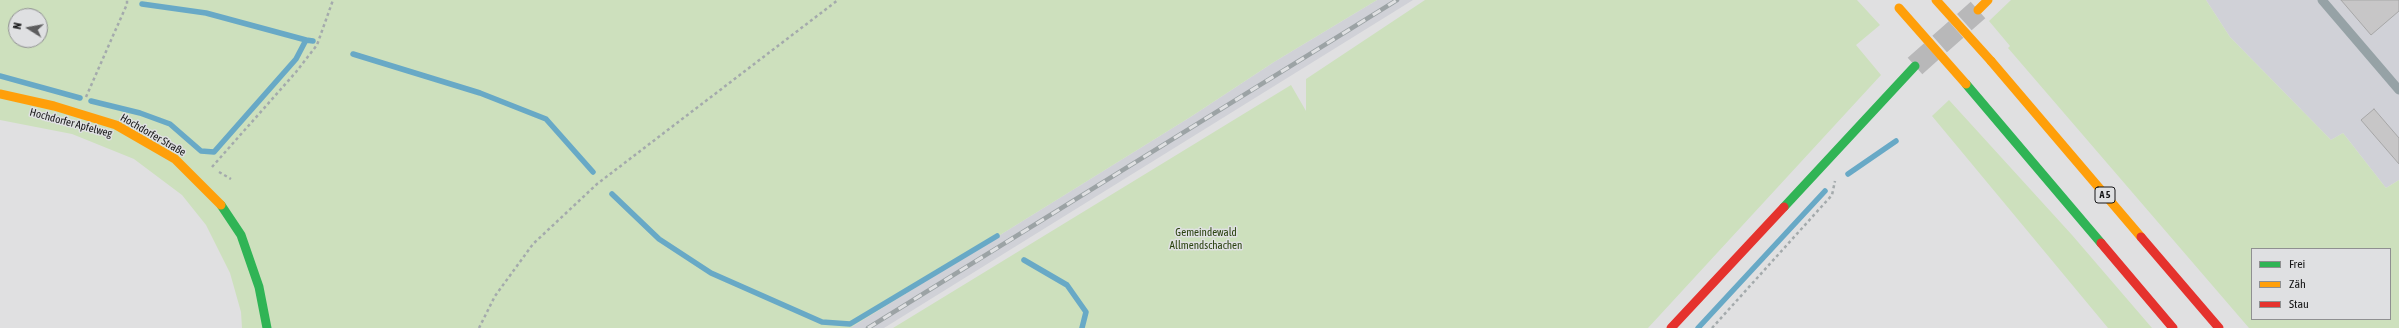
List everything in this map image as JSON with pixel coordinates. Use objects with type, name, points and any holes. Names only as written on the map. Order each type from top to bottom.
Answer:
[{"type":"main road","points":[[1892,0],[1966,84],[2172,328]]},
{"type":"main road","name":"A 5","points":[[1936,0],[1991,61],[2219,328]]},
{"type":"main road","points":[[1978,10],[1988,0]]},
{"type":"main road","points":[[1671,328],[1915,66]]},
{"type":"main road","name":"Hochdorfer Straße","points":[[0,94],[54,106],[116,125],[175,159],[214,197],[241,236],[251,259],[267,328]]},
{"type":"lane","points":[[2322,0],[2399,90]]},
{"type":"path","points":[[79,114],[127,4],[127,0]]},
{"type":"path","points":[[212,168],[296,72],[317,45],[333,0]]},
{"type":"path","points":[[479,328],[495,296],[533,244],[598,184],[838,0]]},
{"type":"shaded area","points":[[1377,0],[1413,0],[884,328],[850,328],[1192,116],[1274,62]]},
{"type":"shaded area","points":[[2206,0],[2399,0],[2399,180],[2386,188],[2343,133],[2331,140],[2230,37]]},
{"type":"green space","points":[[0,0],[1377,0],[1274,62],[1192,116],[850,328],[242,328],[241,312],[230,273],[206,225],[182,195],[134,159],[72,134],[0,120]]},
{"type":"green space","name":"Gemeindewald Allmendschachen","points":[[1425,0],[1857,0],[1880,25],[1856,45],[1881,75],[1648,328],[893,328],[1291,85],[1306,111],[1306,79]]},
{"type":"green space","points":[[2011,0],[2206,0],[2230,37],[2331,140],[2343,133],[2386,188],[2399,180],[2399,328],[2249,328],[2008,48],[2010,46],[1989,21]]},
{"type":"green space","points":[[1949,100],[2072,235],[2152,328],[2108,328],[1932,116]]},
{"type":"building","points":[[2341,0],[2399,0],[2399,11],[2371,35]]},
{"type":"building","points":[[2374,109],[2399,138],[2399,164],[2361,120]]},
{"type":"waterway","points":[[142,4],[206,13],[306,40]]},
{"type":"waterway","points":[[91,101],[140,113],[170,124],[201,151],[214,152],[296,59],[306,40],[313,41]]},
{"type":"waterway","points":[[353,54],[480,93],[546,119],[593,172]]},
{"type":"waterway","points":[[0,76],[80,98]]},
{"type":"waterway","points":[[1848,174],[1896,141]]},
{"type":"waterway","points":[[1698,328],[1825,191]]},
{"type":"waterway","points":[[612,194],[659,239],[711,273],[822,322],[850,324],[997,236]]},
{"type":"waterway","points":[[1024,260],[1067,285],[1086,312],[1082,328]]},
{"type":"tunnel","points":[[1915,66],[1978,10]]},
{"type":"railway","points":[[868,328],[1397,0]]},
{"type":"traffic: fast","points":[[1784,207],[1915,66]]},
{"type":"traffic: fast","points":[[1966,84],[2101,243]]},
{"type":"traffic: fast","points":[[221,205],[241,235],[259,287],[267,328]]},
{"type":"traffic: slow","points":[[1936,0],[1991,61]]},
{"type":"traffic: slow","points":[[1978,10],[1988,0]]},
{"type":"traffic: slow","points":[[1899,8],[1966,84]]},
{"type":"traffic: slow","points":[[1991,61],[2141,237]]},
{"type":"traffic: slow","points":[[0,94],[54,106],[116,125],[175,159],[221,205]]},
{"type":"traffic: jam","points":[[1671,328],[1784,207]]},
{"type":"traffic: jam","points":[[2141,237],[2219,328]]},
{"type":"traffic: jam","points":[[2101,243],[2173,328]]}]
